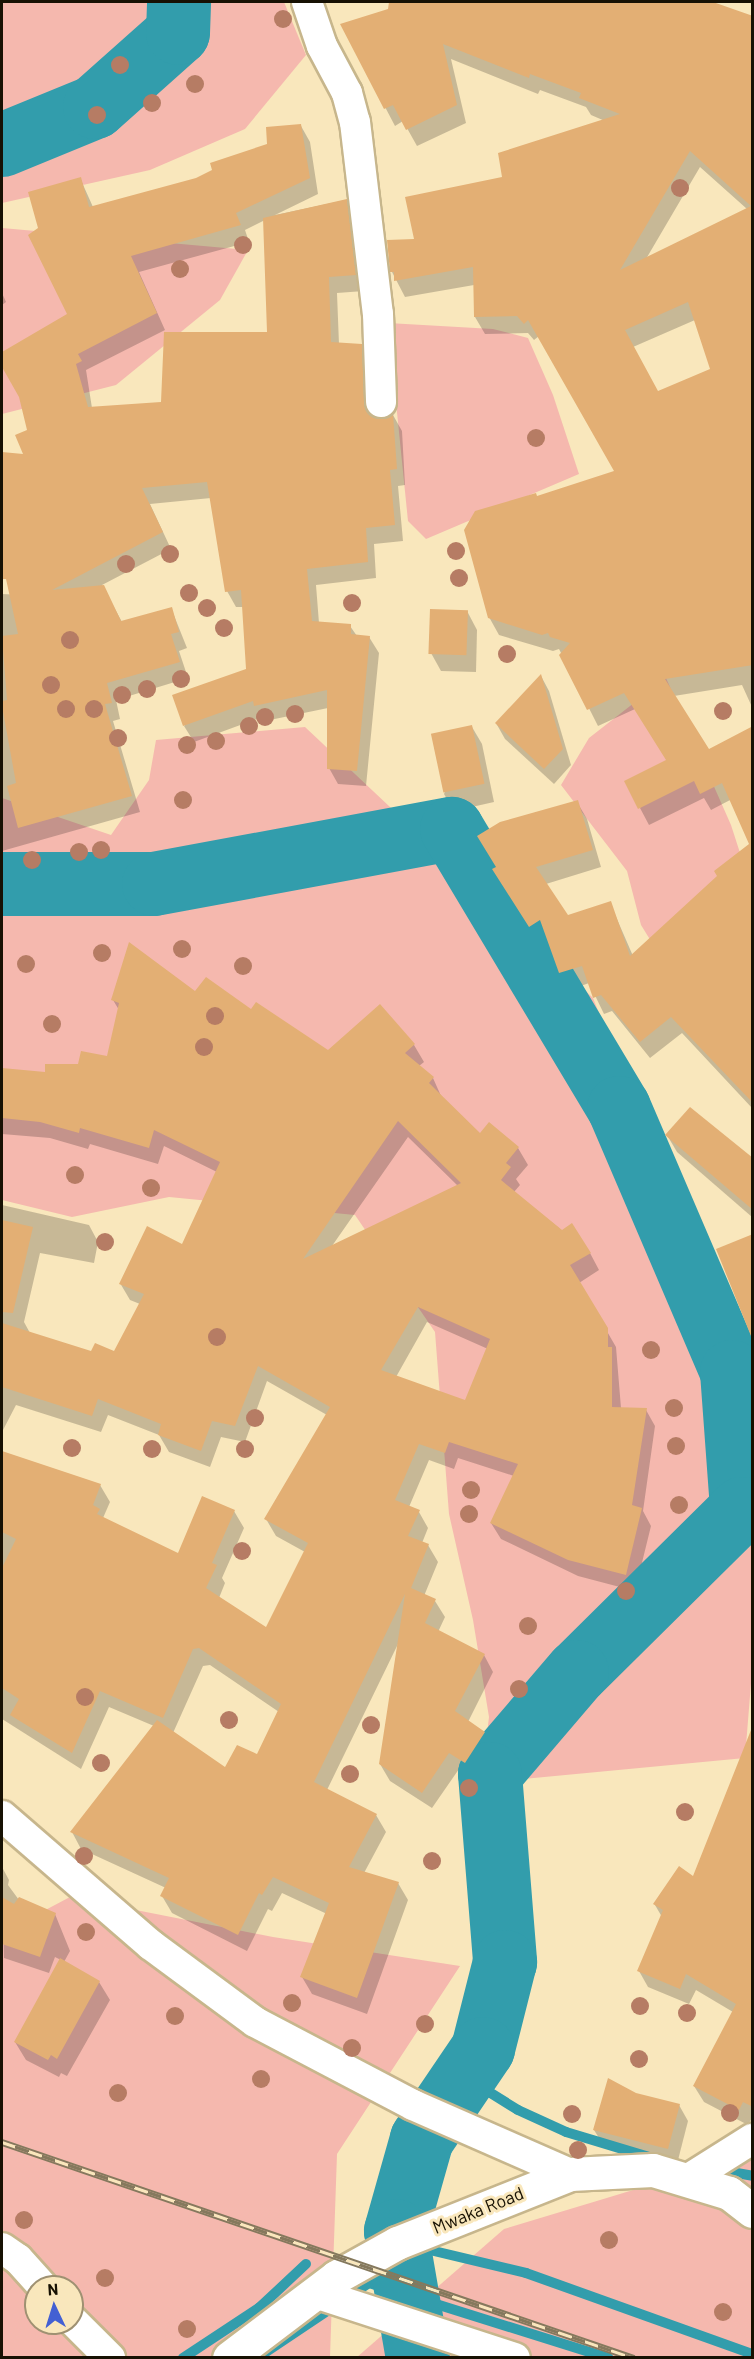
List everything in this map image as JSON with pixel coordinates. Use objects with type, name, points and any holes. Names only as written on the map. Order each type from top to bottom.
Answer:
[{"type":"street","points":[[307,2],[322,46],[347,93],[354,122],[378,314],[381,402]]},
{"type":"street","points":[[2,1816],[151,1946],[255,2022],[413,2105],[570,2174]]},
{"type":"street","points":[[687,2180],[753,2139]]},
{"type":"street","name":"Mwaka Road","points":[[229,2358],[315,2293],[397,2243],[570,2174],[653,2170],[729,2193],[753,2211]]},
{"type":"street","points":[[2,2248],[18,2259],[32,2275]]},
{"type":"street","points":[[315,2293],[515,2358]]},
{"type":"street","points":[[84,2332],[110,2358]]},
{"type":"shaded area","points":[[2,2],[284,2],[306,55],[245,129],[150,170],[2,203]]},
{"type":"shaded area","points":[[2,228],[248,250],[220,300],[116,385],[2,414]]},
{"type":"shaded area","points":[[388,323],[493,329],[528,338],[553,395],[579,474],[426,539],[408,521]]},
{"type":"shaded area","points":[[666,678],[731,825],[752,890],[691,1006],[641,925],[627,871],[561,785],[589,738]]},
{"type":"shaded area","points":[[305,727],[593,998],[752,1394],[752,1671],[745,1758],[481,1783],[489,1717],[473,1620],[449,1514],[435,1332],[355,1215],[169,1197],[72,1217],[2,1200],[2,798],[111,835],[149,780],[156,740]]},
{"type":"shaded area","points":[[70,1897],[273,1937],[460,1966],[337,2154],[330,2357],[2,2358],[2,1933]]},
{"type":"shaded area","points":[[746,2156],[752,2159],[752,2357],[356,2358],[504,2229]]},
{"type":"building","points":[[389,2],[713,2],[753,16],[753,665],[665,679],[709,749],[753,726],[753,1103],[671,1017],[640,1042],[601,995],[593,998],[582,966],[559,973],[540,920],[529,927],[492,869],[496,867],[477,836],[500,822],[578,800],[593,850],[536,867],[568,915],[611,901],[630,956],[717,876],[714,871],[749,844],[722,783],[700,794],[694,781],[638,809],[624,781],[666,760],[624,693],[587,710],[559,655],[570,643],[550,637],[548,633],[542,635],[488,618],[464,530],[475,511],[536,493],[537,496],[614,471],[528,320],[524,324],[517,316],[474,317],[473,267],[394,281],[394,272],[390,272],[387,240],[414,239],[405,197],[502,177],[498,153],[620,114],[579,98],[581,93],[530,74],[529,78],[443,44],[457,105],[406,130],[393,105],[384,109],[340,24],[388,9]],"holes":[[[690,151],[751,206],[620,270]],[[688,302],[710,369],[658,391],[625,330]]]},
{"type":"building","points":[[301,124],[310,178],[236,213],[241,225],[131,256],[157,313],[78,354],[82,361],[76,364],[88,407],[161,402],[164,332],[267,332],[263,218],[347,199],[356,275],[329,277],[331,342],[362,344],[366,411],[381,419],[393,414],[397,469],[390,470],[395,525],[366,528],[368,562],[307,569],[312,621],[351,624],[351,634],[370,636],[357,771],[327,769],[327,690],[254,706],[253,701],[183,726],[172,695],[246,669],[241,590],[225,592],[207,482],[142,488],[163,532],[52,590],[104,585],[121,621],[172,607],[179,632],[171,634],[180,662],[107,683],[112,703],[105,704],[132,796],[18,828],[7,786],[16,783],[2,706],[2,701],[7,700],[2,636],[18,634],[6,579],[2,579],[2,452],[23,454],[15,435],[27,430],[19,397],[2,367],[2,352],[67,314],[28,235],[38,228],[28,192],[81,177],[89,207],[196,178],[212,170],[210,163],[267,144],[266,127]]},
{"type":"building","points":[[430,609],[468,610],[466,655],[428,654]]},
{"type":"building","points":[[541,674],[563,749],[544,769],[495,723]]},
{"type":"building","points":[[472,725],[484,784],[443,792],[431,734]]},
{"type":"building","points":[[129,942],[195,991],[206,977],[251,1009],[256,1002],[328,1050],[380,1004],[415,1044],[405,1053],[434,1077],[429,1083],[480,1133],[489,1122],[519,1147],[506,1163],[511,1167],[501,1180],[562,1230],[572,1223],[591,1253],[570,1265],[608,1328],[608,1347],[612,1347],[612,1407],[647,1408],[632,1505],[642,1508],[626,1575],[568,1560],[490,1523],[518,1464],[449,1442],[445,1453],[419,1444],[395,1500],[420,1510],[408,1536],[429,1544],[411,1588],[436,1599],[425,1623],[485,1654],[455,1711],[485,1732],[465,1763],[449,1753],[422,1793],[379,1764],[405,1594],[314,1782],[377,1814],[349,1867],[399,1882],[357,1998],[300,1977],[329,1903],[273,1877],[262,1895],[259,1893],[238,1935],[160,1896],[169,1878],[70,1832],[157,1720],[225,1767],[237,1745],[257,1754],[281,1704],[199,1648],[193,1649],[163,1718],[100,1691],[72,1753],[10,1715],[19,1699],[2,1688],[2,1568],[16,1539],[2,1532],[2,1451],[101,1484],[93,1505],[100,1509],[97,1514],[178,1553],[202,1496],[235,1510],[212,1563],[217,1565],[206,1588],[266,1627],[308,1543],[264,1519],[330,1407],[258,1366],[235,1426],[212,1421],[201,1451],[158,1435],[161,1424],[98,1399],[92,1416],[2,1387],[2,1323],[91,1351],[95,1343],[114,1351],[144,1294],[119,1284],[147,1226],[182,1244],[220,1162],[154,1130],[149,1148],[80,1128],[79,1133],[40,1122],[2,1118],[2,1068],[45,1072],[45,1064],[78,1064],[81,1051],[107,1056],[119,1003],[111,1000]],"holes":[[[398,1121],[461,1183],[303,1259]],[[418,1307],[490,1339],[465,1400],[381,1370]]]},
{"type":"building","points":[[690,1107],[753,1158],[753,1210],[665,1135]]},
{"type":"building","points":[[2,1220],[33,1227],[13,1313],[2,1312]]},
{"type":"building","points":[[753,1234],[753,1336],[751,1336],[716,1249]]},
{"type":"building","points":[[751,1730],[753,2107],[743,2102],[739,2110],[693,2086],[736,2004],[686,1974],[680,1989],[637,1971],[663,1910],[653,1904],[679,1866],[693,1876]]},
{"type":"building","points":[[2,1897],[14,1904],[19,1897],[56,1913],[40,1957],[2,1944]]},
{"type":"building","points":[[60,1958],[100,1981],[57,2059],[51,2055],[48,2060],[14,2042]]},
{"type":"building","points":[[608,2078],[636,2093],[680,2104],[668,2149],[593,2130]]},
{"type":"waterway","points":[[2,145],[95,107],[178,33],[179,2]]},
{"type":"waterway","points":[[2,884],[154,884],[452,829],[619,1108],[732,1372],[742,1509],[577,1672],[490,1774],[505,1962],[483,2049],[422,2139],[396,2231],[418,2358]]},
{"type":"waterway","points":[[465,2077],[518,2110],[566,2132],[649,2157]]},
{"type":"waterway","points":[[714,2169],[752,2176]]},
{"type":"waterway","points":[[413,2246],[526,2273],[752,2354]]},
{"type":"waterway","points":[[183,2358],[260,2307],[306,2264]]},
{"type":"waterway","points":[[257,2358],[369,2283],[609,2358]]},
{"type":"railway","points":[[2,2142],[634,2358]]}]
